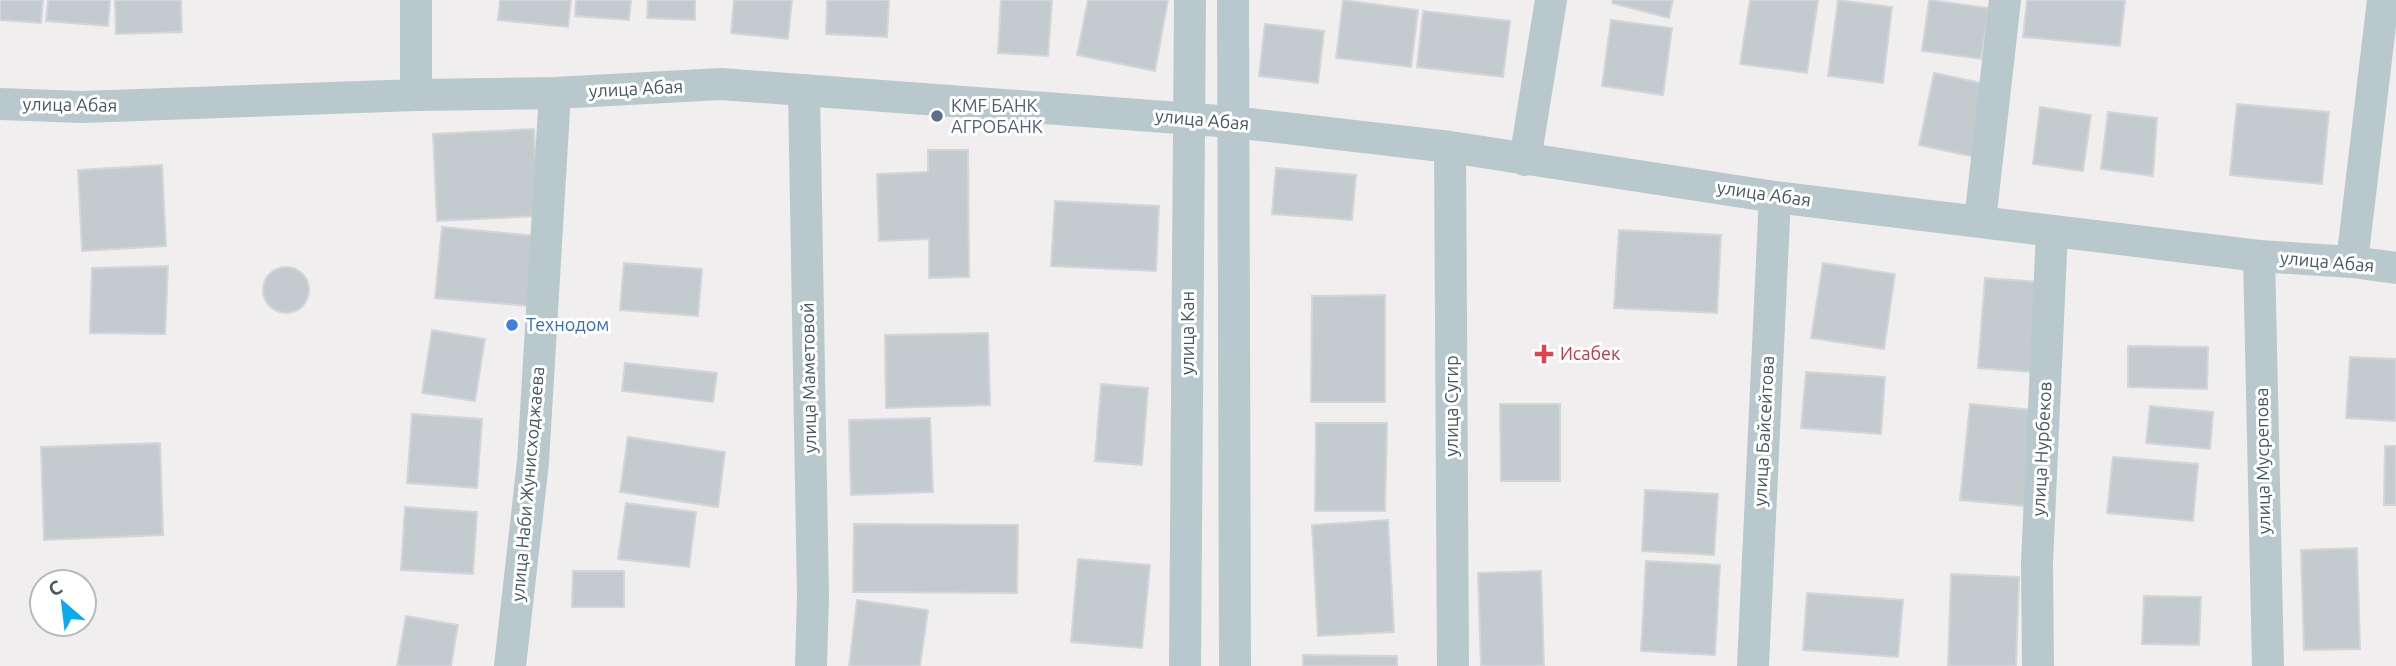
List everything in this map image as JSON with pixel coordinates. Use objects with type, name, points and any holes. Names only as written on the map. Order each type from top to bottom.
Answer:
[{"type":"street","points":[[415,0],[416,95]]},
{"type":"street","name":"улица Кан","points":[[1185,666],[1190,0]]},
{"type":"street","points":[[1233,0],[1235,666]]},
{"type":"street","points":[[1525,160],[1550,0]]},
{"type":"street","points":[[1980,220],[2005,0]]},
{"type":"street","points":[[2352,262],[2383,0]]},
{"type":"street","name":"улица Абая","points":[[0,104],[82,107],[416,95],[555,93],[721,84],[1233,122],[1450,147],[1775,197],[2259,256],[2352,262],[2396,268]]},
{"type":"street","name":"улица Маметовой","points":[[804,90],[813,597],[811,666]]},
{"type":"street","name":"улица Наби Жунисходжаева","points":[[510,666],[533,461],[555,93]]},
{"type":"street","name":"улица Сугир","points":[[1450,147],[1453,666]]},
{"type":"street","name":"улица Байсейтова","points":[[1753,666],[1775,197]]},
{"type":"street","name":"улица Нурбеков","points":[[2038,666],[2037,563],[2052,231]]},
{"type":"street","name":"улица Мусрепова","points":[[2259,256],[2268,666]]},
{"type":"building","points":[[0,0],[43,0],[41,23],[0,20]]},
{"type":"building","points":[[48,0],[110,0],[108,26],[46,21]]},
{"type":"building","points":[[115,0],[181,0],[182,32],[116,34]]},
{"type":"building","points":[[500,0],[571,0],[568,27],[498,20]]},
{"type":"building","points":[[576,0],[631,0],[629,20],[575,16]]},
{"type":"building","points":[[648,0],[695,0],[695,20],[647,18]]},
{"type":"building","points":[[734,0],[792,0],[788,39],[731,33]]},
{"type":"building","points":[[827,0],[889,0],[887,37],[826,34]]},
{"type":"building","points":[[1001,0],[1052,0],[1048,56],[998,53]]},
{"type":"building","points":[[1088,0],[1168,0],[1155,71],[1077,55]]},
{"type":"building","points":[[1343,0],[1418,10],[1411,67],[1336,58]]},
{"type":"building","points":[[1613,0],[1673,0],[1669,18],[1612,3]]},
{"type":"building","points":[[1750,0],[1818,0],[1807,73],[1740,64]]},
{"type":"building","points":[[1838,0],[1892,7],[1883,83],[1828,76]]},
{"type":"building","points":[[1929,0],[1989,8],[1981,59],[1922,51]]},
{"type":"building","points":[[2027,0],[2125,0],[2120,46],[2023,37]]},
{"type":"building","points":[[1423,11],[1510,21],[1503,77],[1417,67]]},
{"type":"building","points":[[1611,20],[1672,28],[1663,95],[1602,86]]},
{"type":"building","points":[[1265,24],[1324,31],[1318,83],[1259,76]]},
{"type":"building","points":[[1934,73],[1991,85],[1975,157],[1919,145]]},
{"type":"building","points":[[2237,104],[2329,112],[2322,184],[2230,175]]},
{"type":"building","points":[[2040,107],[2091,115],[2083,171],[2033,164]]},
{"type":"building","points":[[2108,112],[2157,118],[2153,176],[2101,169]]},
{"type":"building","points":[[534,129],[538,216],[437,221],[433,134]]},
{"type":"building","points":[[928,150],[968,150],[969,277],[929,278],[929,239],[879,241],[877,174],[928,172]]},
{"type":"building","points":[[162,165],[166,246],[82,251],[78,170]]},
{"type":"building","points":[[1276,168],[1356,175],[1352,220],[1272,214]]},
{"type":"building","points":[[1055,201],[1159,206],[1156,271],[1051,266]]},
{"type":"building","points":[[442,227],[537,236],[530,306],[435,298]]},
{"type":"building","points":[[1619,230],[1721,235],[1717,313],[1614,308]]},
{"type":"building","points":[[624,263],[702,269],[698,316],[620,310]]},
{"type":"building","points":[[1823,263],[1895,274],[1884,349],[1811,338]]},
{"type":"building","points":[[168,266],[165,334],[90,333],[92,268]]},
{"type":"building","points":[[286,267],[302,274],[309,290],[302,306],[286,313],[270,306],[263,290],[270,274]]},
{"type":"building","points":[[1985,278],[2040,282],[2033,372],[1978,368]]},
{"type":"building","points":[[1385,295],[1385,402],[1311,402],[1312,296]]},
{"type":"building","points":[[432,330],[485,339],[475,401],[422,393]]},
{"type":"building","points":[[988,333],[990,405],[886,408],[885,335]]},
{"type":"building","points":[[2128,346],[2208,347],[2207,389],[2128,387]]},
{"type":"building","points":[[2350,357],[2396,359],[2396,421],[2346,418]]},
{"type":"building","points":[[625,363],[717,373],[713,402],[622,391]]},
{"type":"building","points":[[1806,372],[1885,377],[1881,434],[1801,428]]},
{"type":"building","points":[[1101,384],[1148,388],[1142,465],[1095,461]]},
{"type":"building","points":[[1500,404],[1560,404],[1560,481],[1501,481]]},
{"type":"building","points":[[1970,404],[2033,410],[2024,506],[1960,500]]},
{"type":"building","points":[[2150,406],[2213,412],[2210,449],[2146,443]]},
{"type":"building","points":[[412,414],[482,419],[477,488],[407,483]]},
{"type":"building","points":[[930,418],[933,492],[851,495],[849,420]]},
{"type":"building","points":[[1316,423],[1387,423],[1385,511],[1315,511]]},
{"type":"building","points":[[628,437],[725,452],[718,507],[620,492]]},
{"type":"building","points":[[160,443],[163,535],[44,540],[41,447]]},
{"type":"building","points":[[2385,446],[2396,446],[2396,505],[2384,505]]},
{"type":"building","points":[[2113,457],[2198,464],[2193,521],[2107,513]]},
{"type":"building","points":[[1645,490],[1718,494],[1714,555],[1642,551]]},
{"type":"building","points":[[626,503],[696,512],[689,567],[618,559]]},
{"type":"building","points":[[405,507],[477,512],[473,574],[401,570]]},
{"type":"building","points":[[1388,520],[1394,632],[1318,636],[1312,525]]},
{"type":"building","points":[[854,524],[1018,525],[1017,593],[853,592]]},
{"type":"building","points":[[2357,548],[2360,649],[2304,650],[2301,550]]},
{"type":"building","points":[[1078,559],[1150,565],[1142,648],[1071,642]]},
{"type":"building","points":[[1646,561],[1720,565],[1715,655],[1641,651]]},
{"type":"building","points":[[573,571],[624,571],[624,607],[572,607]]},
{"type":"building","points":[[1541,571],[1544,666],[1481,666],[1478,573]]},
{"type":"building","points":[[1951,574],[2019,577],[2016,666],[1948,666]]},
{"type":"building","points":[[1807,593],[1903,600],[1898,657],[1803,650]]},
{"type":"building","points":[[2144,596],[2201,597],[2199,645],[2142,644]]},
{"type":"building","points":[[857,600],[928,610],[920,666],[849,666]]},
{"type":"building","points":[[406,616],[458,625],[451,666],[397,666]]},
{"type":"building","points":[[1303,655],[1397,656],[1397,666],[1303,666]]},
{"type":"place","name":"KMF БАНК АГРОБАНК","points":[[937,116]]},
{"type":"place","name":"Технодом","points":[[512,325]]},
{"type":"place","name":"Иcабек","points":[[1544,354]]}]
